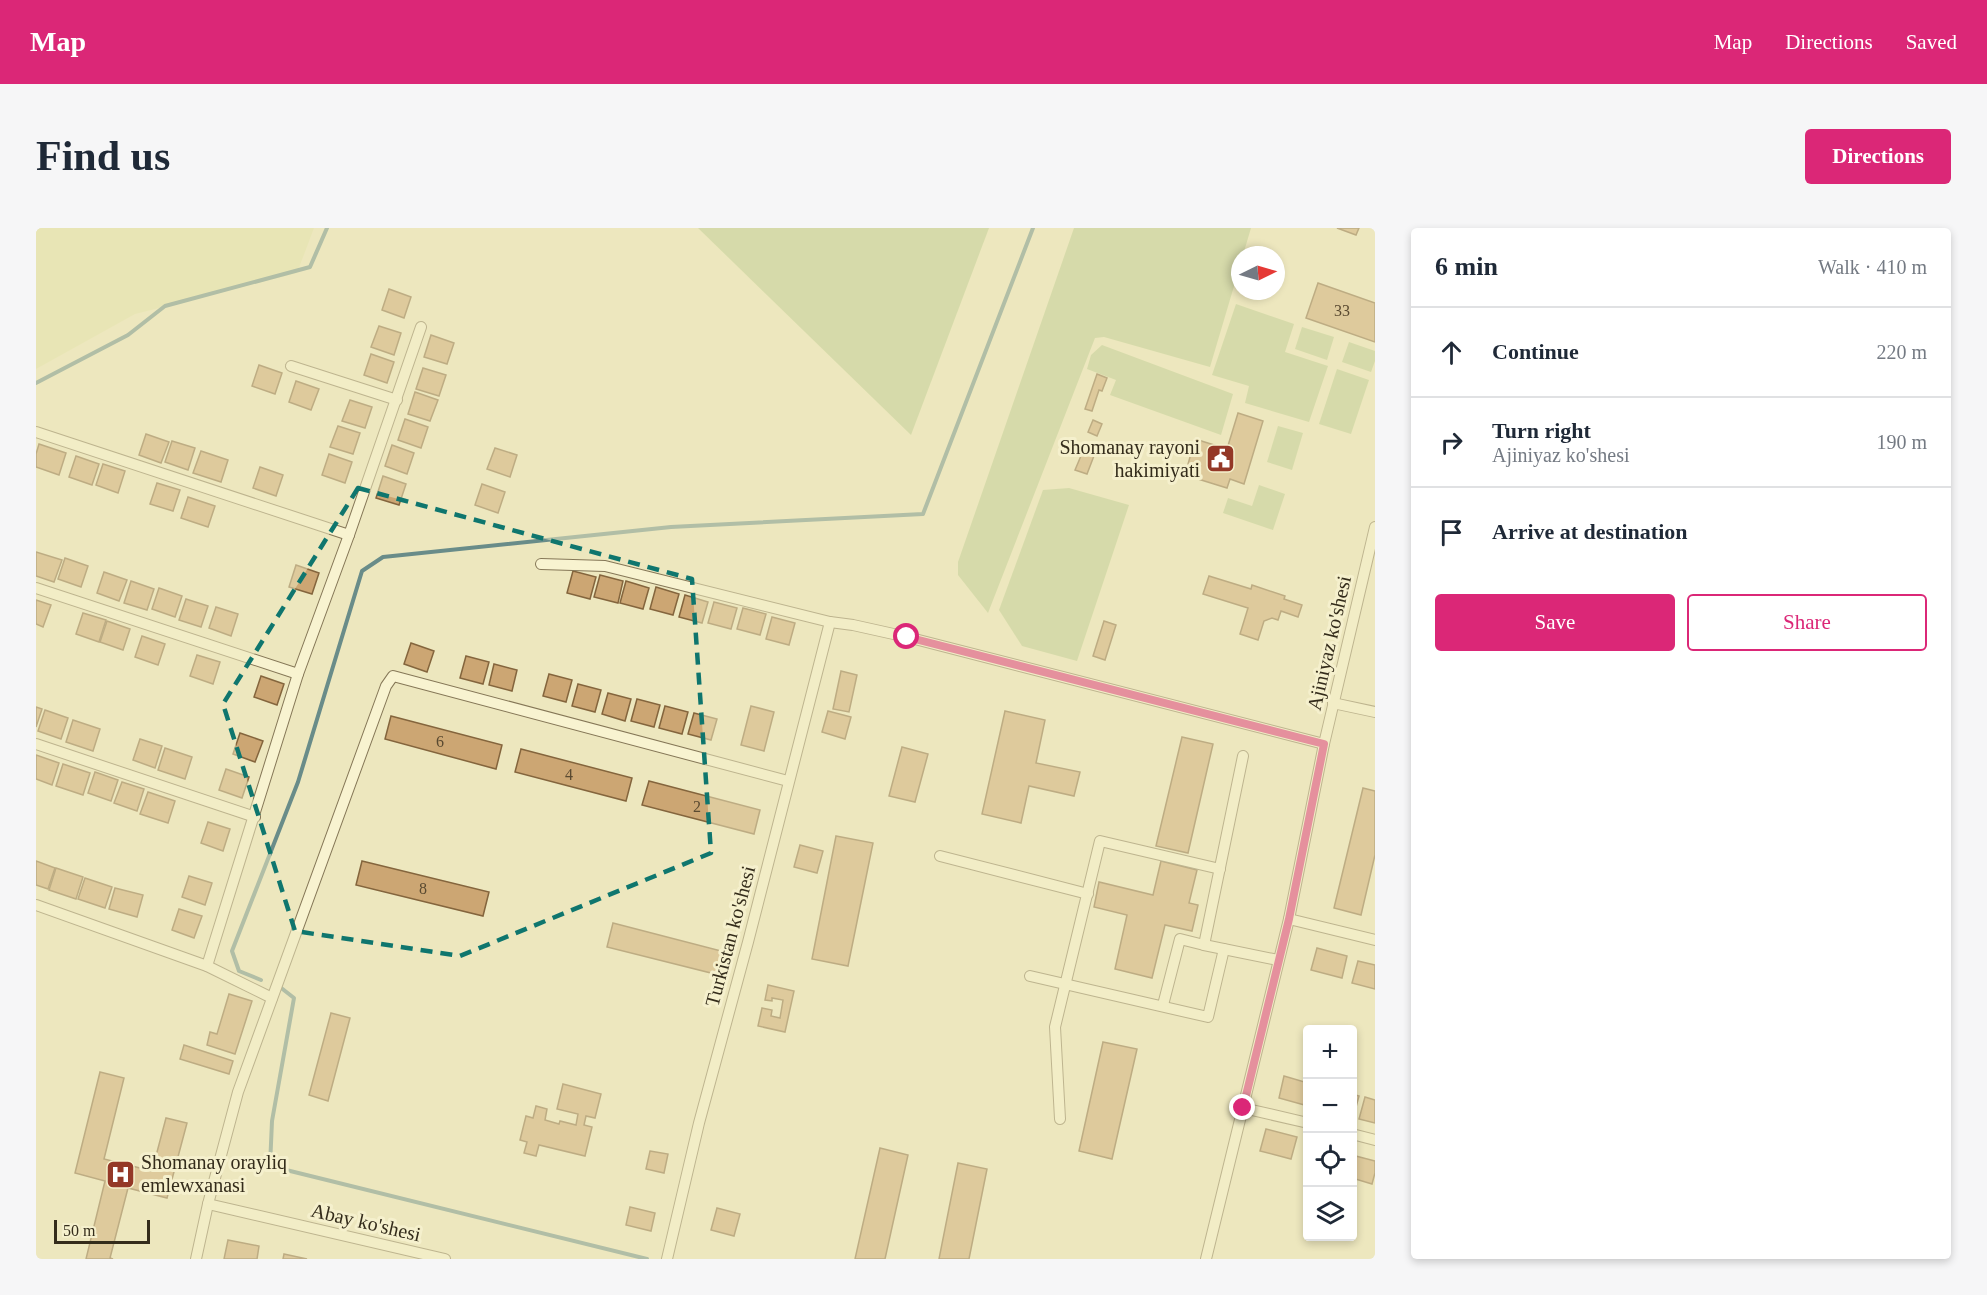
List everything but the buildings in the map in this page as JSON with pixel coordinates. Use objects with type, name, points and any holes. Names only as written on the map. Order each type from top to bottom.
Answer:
[{"type":"street","points":[[207,966],[298,674],[421,327]]},
{"type":"street","points":[[291,366],[397,400]]},
{"type":"street","points":[[36,432],[349,535]]},
{"type":"street","name":"Ajiniyaz ko'shesi","points":[[1206,1259],[1289,919],[1324,744],[1375,527]]},
{"type":"street","points":[[541,564],[605,566],[830,622],[907,637],[1324,744]]},
{"type":"street","points":[[36,588],[298,674]]},
{"type":"street","name":"Turkistan ko'shesi","points":[[668,1259],[699,1123],[830,622]]},
{"type":"street","points":[[196,1259],[238,1092],[386,686],[393,676],[788,781]]},
{"type":"street","points":[[1333,703],[1375,712]]},
{"type":"street","points":[[36,744],[255,817]]},
{"type":"street","points":[[1204,945],[1244,756]]},
{"type":"street","points":[[1060,1119],[1055,1027],[1100,841],[1220,869]]},
{"type":"street","points":[[940,856],[1088,894]]},
{"type":"street","points":[[36,905],[207,966],[272,998]]},
{"type":"street","points":[[1289,919],[1375,940]]},
{"type":"street","points":[[1163,1005],[1180,939],[1278,960]]},
{"type":"street","points":[[1030,976],[1208,1017],[1224,949]]},
{"type":"street","points":[[1243,1108],[1303,1123]]},
{"type":"street","points":[[1357,1135],[1375,1140]]},
{"type":"street","name":"Abay ko'shesi","points":[[208,1204],[445,1259]]},
{"type":"highlighted area","points":[[358,488],[692,579],[711,853],[460,956],[295,931],[223,704]]},
{"type":"green space","points":[[36,228],[314,228],[297,273],[135,314],[36,369]]},
{"type":"green space","points":[[698,228],[989,228],[911,435]]},
{"type":"green space","points":[[1074,228],[1251,228],[1246,246],[1231,246],[1231,296],[1210,367],[1104,337],[1095,338],[988,613],[958,575],[958,562]]},
{"type":"green space","points":[[1236,304],[1294,324],[1285,352],[1328,366],[1309,422],[1245,403],[1249,386],[1212,375]]},
{"type":"green space","points":[[1302,327],[1334,337],[1327,360],[1295,349]]},
{"type":"green space","points":[[1349,342],[1375,351],[1375,361],[1371,372],[1342,362]]},
{"type":"green space","points":[[1102,345],[1233,394],[1221,435],[1110,395],[1116,380],[1087,369],[1091,355]]},
{"type":"green space","points":[[1337,369],[1369,380],[1351,434],[1319,424]]},
{"type":"green space","points":[[1278,426],[1303,433],[1292,470],[1267,462]]},
{"type":"green space","points":[[1259,485],[1285,494],[1273,530],[1223,513],[1228,498],[1252,506]]},
{"type":"green space","points":[[1069,488],[1129,505],[1077,661],[1022,646],[999,610],[1043,490]]},
{"type":"waterway","points":[[36,383],[128,335],[165,306],[310,267],[327,228]]},
{"type":"waterway","points":[[261,980],[239,971],[232,951],[298,782],[362,571],[383,557],[671,527],[923,514],[1033,228]]},
{"type":"waterway","points":[[280,987],[294,998],[272,1121],[270,1166],[647,1259]]},
{"type":"place","name":"Shomanay rayoni hakimiyati","points":[[1221,458]]},
{"type":"place","name":"Shomanay orayliq emlewxanasi","points":[[120,1174]]},
{"type":"route","points":[[907,637],[1324,744],[1289,919],[1243,1108]]}]
